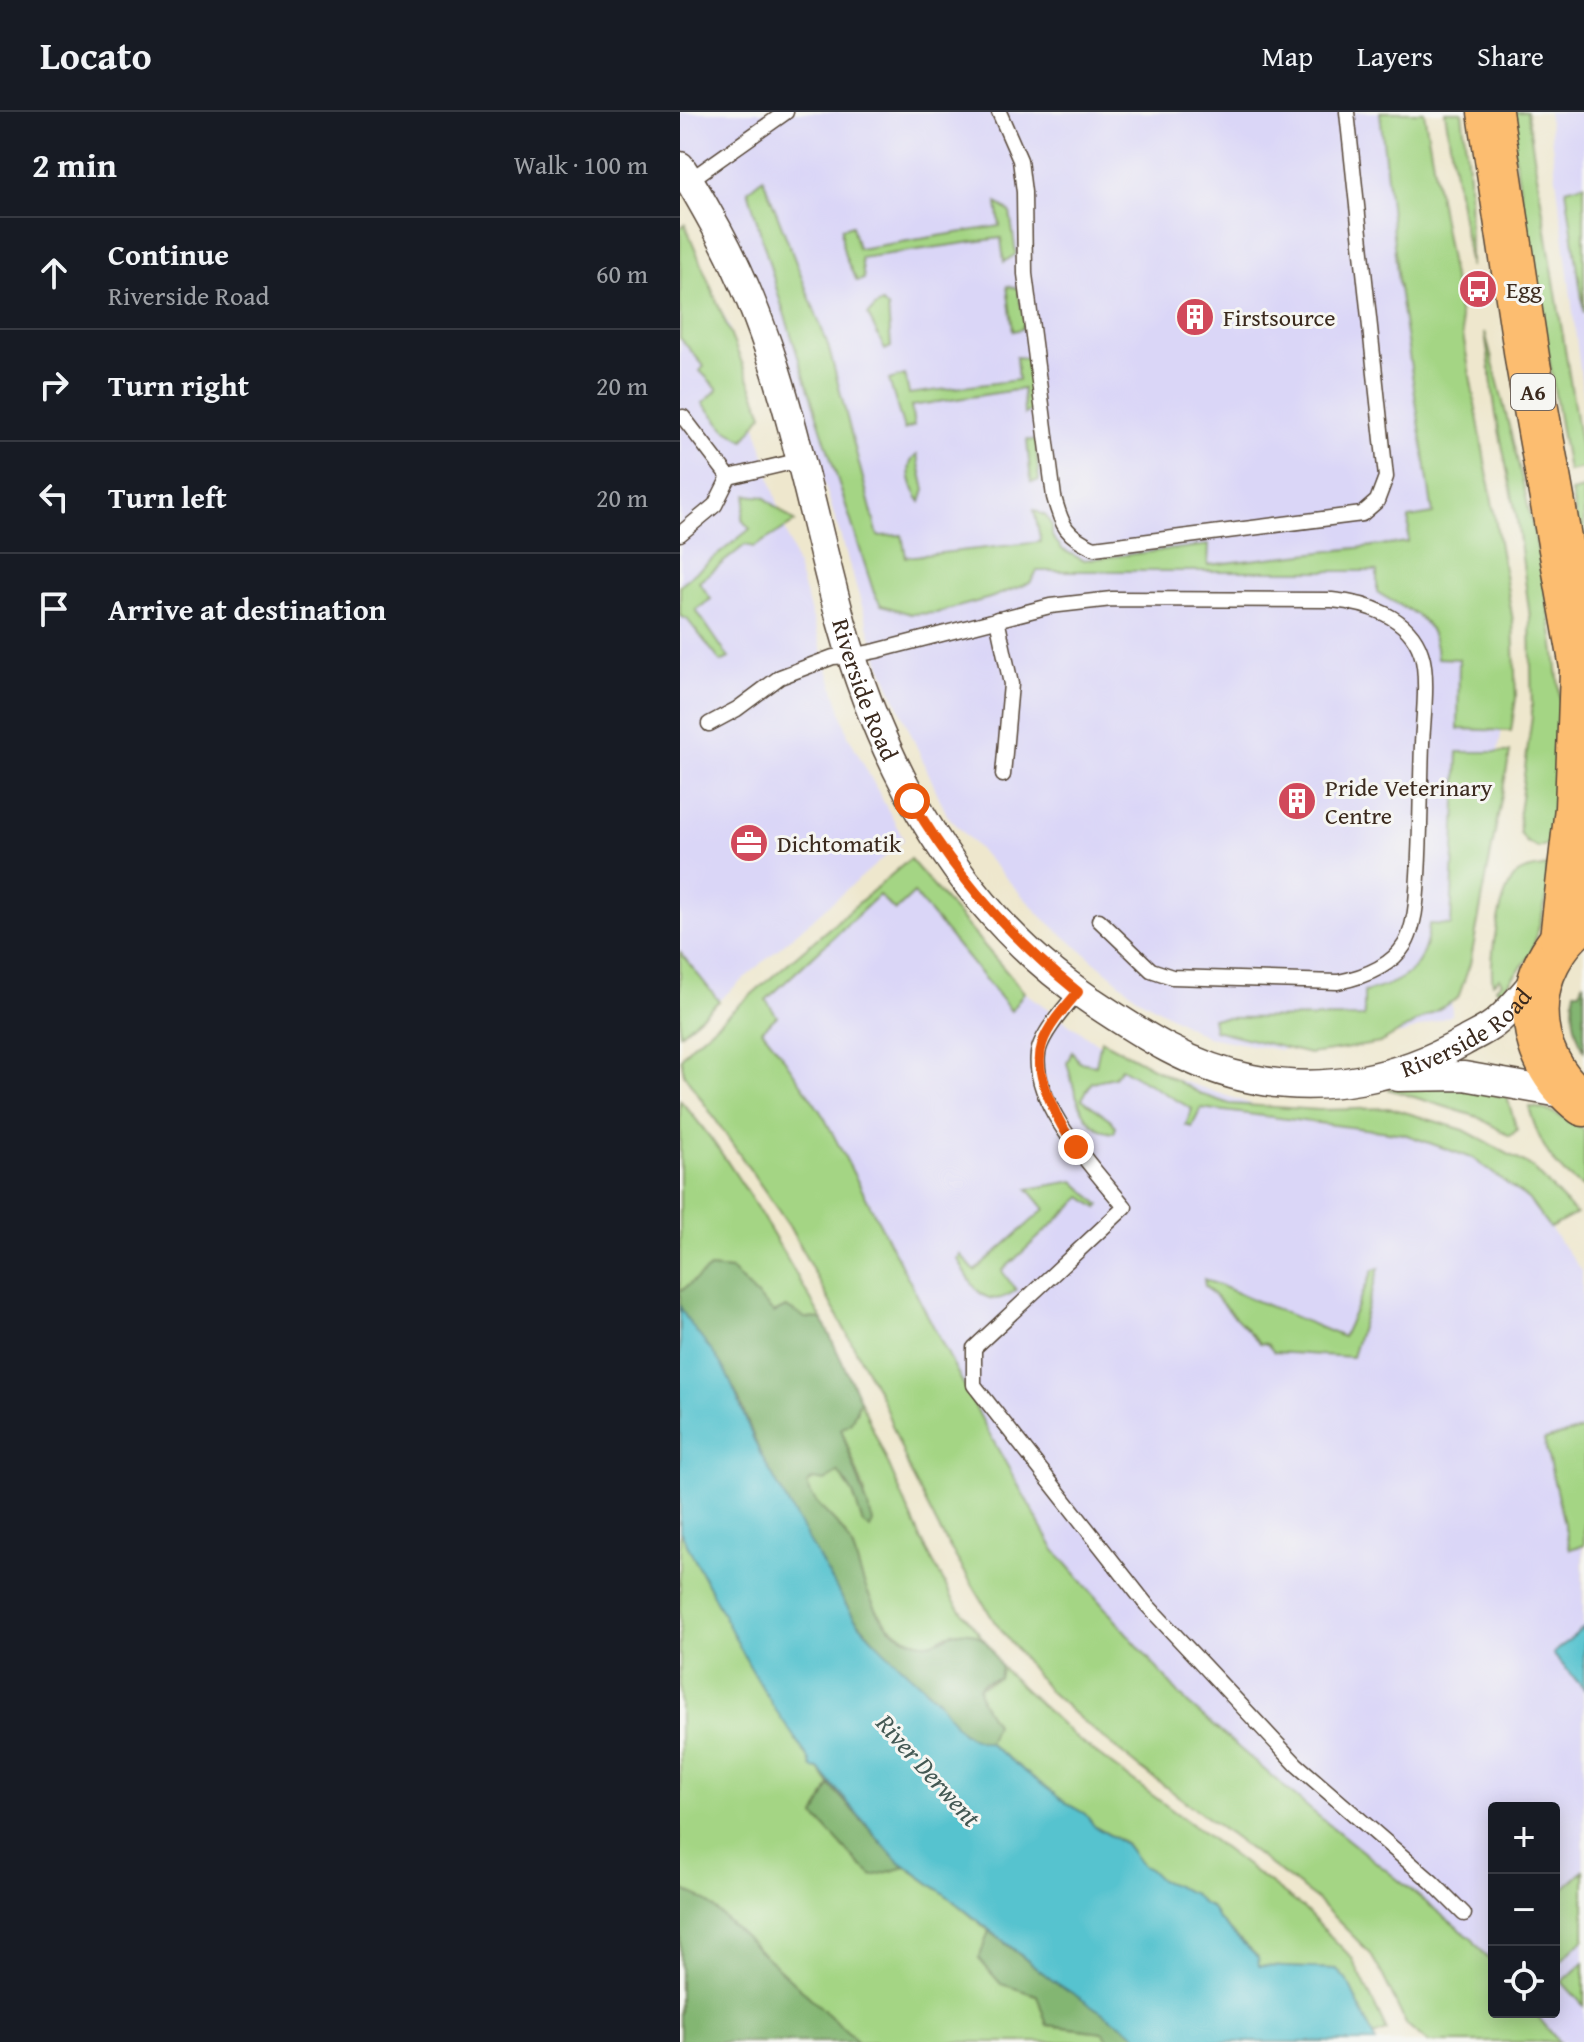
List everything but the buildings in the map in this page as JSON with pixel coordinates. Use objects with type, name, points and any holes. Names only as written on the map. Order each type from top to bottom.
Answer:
[{"type":"main road","name":"A6","points":[[1490,112],[1528,364],[1583,675],[1577,808],[1563,943],[1536,1001],[1539,1040],[1556,1077],[1578,1100]]},
{"type":"street","name":"Riverside Road","points":[[685,173],[738,269],[780,378],[851,656],[884,747],[921,816],[948,858],[1010,931],[1078,992],[1166,1049],[1239,1077],[1272,1083],[1313,1084],[1380,1077],[1464,1076],[1578,1100]]},
{"type":"street","name":"Riverside Road","points":[[1380,1077],[1440,1055],[1495,1023],[1563,943]]},
{"type":"lane","points":[[685,173],[786,112]]},
{"type":"lane","points":[[999,112],[1020,160],[1024,192],[1025,274],[1054,497],[1060,519],[1071,538],[1094,548],[1362,514],[1377,501],[1386,477],[1347,112]]},
{"type":"lane","points":[[683,417],[729,477]]},
{"type":"lane","points":[[729,477],[801,460]]},
{"type":"lane","points":[[680,534],[715,505],[729,477]]},
{"type":"lane","points":[[709,724],[737,709],[780,677],[833,657],[851,656],[1050,606],[1112,599],[1350,602],[1391,616],[1406,629],[1421,653],[1425,691],[1416,906],[1407,942],[1394,959],[1356,978],[1338,982],[1172,977],[1151,970],[1099,920]]},
{"type":"lane","points":[[997,619],[1011,684],[1003,775]]},
{"type":"lane","points":[[1078,992],[1038,1052],[1039,1076],[1064,1133],[1125,1207],[974,1348],[974,1385],[1146,1604],[1297,1765],[1432,1882],[1464,1914]]},
{"type":"shaded area","points":[[680,112],[1414,112],[1509,690],[1476,872],[1450,975],[1452,1015],[1402,1034],[1280,1050],[1207,1037],[1137,997],[1043,918],[947,815],[880,664],[773,317],[680,144]]},
{"type":"shaded area","points":[[1548,112],[1584,112],[1584,401],[1557,185]]},
{"type":"shaded area","points":[[680,229],[729,326],[774,491],[848,735],[904,840],[680,1034]]},
{"type":"shaded area","points":[[910,859],[1024,992],[1122,1061],[1308,1123],[1404,1134],[1472,1158],[1528,1199],[1582,1271],[1584,2042],[1559,2042],[1539,2018],[1560,2018],[1560,1802],[1488,1802],[1488,1959],[1473,1940],[1311,1810],[1187,1703],[1054,1549],[990,1435],[824,1117],[762,1030],[777,1016],[766,1001],[879,895],[895,911],[913,893]]},
{"type":"green space","points":[[1380,112],[1424,112],[1513,621],[1516,698],[1511,731],[1458,729],[1459,659],[1437,658],[1435,643],[1425,623],[1377,592],[1377,571],[1037,571],[1030,583],[936,613],[911,614],[881,605],[874,593],[779,297],[748,190],[763,178],[828,345],[878,536],[902,535],[906,557],[1041,542],[1034,510],[1046,516],[1052,526],[1052,536],[1063,550],[1083,560],[1209,545],[1208,565],[1408,542],[1409,518],[1433,514],[1398,282]]},
{"type":"green space","points":[[1445,112],[1462,112],[1469,177],[1470,267]]},
{"type":"green space","points":[[1507,112],[1527,112],[1584,468],[1568,471]]},
{"type":"green space","points":[[1584,184],[1584,313],[1566,189]]},
{"type":"green space","points":[[997,203],[1010,212],[1016,254],[1004,262],[1001,238],[861,258],[864,279],[857,281],[845,256],[842,228],[852,225],[858,249],[1000,226]]},
{"type":"green space","points":[[685,224],[763,414],[744,440],[725,429],[703,403],[718,389],[700,371],[704,366],[680,338],[680,228]]},
{"type":"green space","points":[[1007,286],[1018,288],[1024,322],[1022,329],[1013,331]]},
{"type":"green space","points":[[882,303],[888,308],[891,347],[885,350],[868,315]]},
{"type":"green space","points":[[1485,332],[1536,540],[1560,698],[1563,762],[1555,842],[1538,848],[1526,842],[1520,833],[1519,813],[1532,716],[1530,617],[1517,519],[1496,415]]},
{"type":"green space","points":[[1016,357],[1026,358],[1034,408],[1024,415],[1023,389],[911,406],[914,426],[904,430],[889,380],[905,375],[909,394],[1018,380]]},
{"type":"green space","points":[[1027,440],[1036,441],[1039,481],[1031,482]]},
{"type":"green space","points":[[917,455],[925,490],[921,502],[914,491],[909,471],[912,459]]},
{"type":"green space","points":[[1584,489],[1584,557],[1571,492]]},
{"type":"green space","points":[[747,495],[764,497],[795,522],[754,547],[745,545],[699,582],[711,599],[696,610],[729,658],[721,662],[687,619],[680,616],[680,585],[750,529],[742,520]]},
{"type":"green space","points":[[1458,752],[1510,752],[1470,964],[1458,998],[1380,1043],[1332,1051],[1309,1054],[1214,1030],[1212,1018],[1364,1017],[1364,992],[1391,984],[1411,971],[1423,952],[1429,924],[1451,925]]},
{"type":"green space","points":[[910,859],[1024,992],[1011,1011],[914,893],[895,911],[879,895],[766,1000],[777,1016],[762,1030],[824,1117],[990,1435],[1054,1549],[1187,1703],[1311,1810],[1473,1940],[1488,1959],[1488,2018],[1539,2018],[1559,2042],[1428,2042],[1406,2024],[1370,1953],[1316,1899],[1139,1767],[1048,1690],[994,1621],[939,1529],[911,1474],[881,1397],[789,1226],[684,1074],[681,1058]]},
{"type":"green space","points":[[1548,866],[1546,875],[1553,876],[1531,955],[1501,992],[1496,988],[1502,982],[1499,978],[1493,983],[1492,959],[1506,894],[1518,874]]},
{"type":"green space","points":[[680,952],[719,1001],[680,1034]]},
{"type":"green space","points":[[1584,981],[1584,1050],[1574,1021],[1573,1006],[1575,991],[1580,991]]},
{"type":"green space","points":[[1101,1040],[1203,1095],[1230,1104],[1319,1110],[1391,1108],[1464,1130],[1532,1167],[1576,1214],[1550,1228],[1528,1199],[1472,1158],[1404,1134],[1201,1108],[1192,1127],[1186,1125],[1192,1109],[1121,1068],[1114,1077],[1092,1082],[1082,1099],[1116,1127],[1114,1133],[1103,1130],[1086,1117],[1076,1097],[1067,1063],[1072,1051],[1079,1062],[1096,1065]]},
{"type":"green space","points":[[1406,1086],[1463,1089],[1507,1097],[1517,1130],[1510,1136],[1478,1117],[1388,1089]]},
{"type":"green space","points":[[680,1100],[738,1178],[822,1319],[805,1318],[786,1307],[774,1313],[731,1270],[710,1268],[680,1292]]},
{"type":"green space","points":[[1529,1107],[1565,1118],[1584,1130],[1584,1188],[1564,1173],[1548,1154]]},
{"type":"green space","points":[[1074,1181],[1100,1205],[1098,1208],[1082,1197],[1002,1271],[1016,1290],[996,1299],[980,1293],[958,1259],[960,1254],[975,1271],[1045,1209],[1028,1189]]},
{"type":"green space","points":[[710,1268],[731,1270],[774,1313],[786,1307],[805,1318],[822,1319],[860,1400],[851,1422],[841,1429],[873,1522],[870,1529],[863,1524],[853,1493],[838,1472],[825,1481],[813,1479],[807,1484],[810,1492],[850,1542],[869,1595],[889,1627],[904,1637],[924,1643],[954,1633],[968,1632],[989,1646],[1001,1667],[999,1678],[984,1682],[979,1687],[981,1701],[995,1724],[988,1743],[973,1739],[960,1730],[946,1715],[938,1700],[884,1652],[853,1616],[808,1542],[760,1453],[721,1364],[686,1320],[680,1306],[680,1292]]},
{"type":"green space","points":[[1379,1268],[1352,1357],[1274,1352],[1267,1344],[1260,1343],[1205,1286],[1204,1279],[1343,1337],[1373,1270]]},
{"type":"green space","points":[[860,1400],[922,1541],[954,1601],[985,1641],[956,1632],[931,1643],[922,1643],[890,1626],[869,1596],[849,1541],[810,1493],[806,1485],[813,1479],[838,1471],[853,1493],[863,1524],[865,1493],[841,1428],[856,1412]]},
{"type":"green space","points":[[1584,1429],[1584,1545],[1570,1549],[1544,1440]]},
{"type":"green space","points":[[680,1531],[749,1664],[812,1767],[819,1769],[830,1785],[815,1816],[873,1875],[906,1867],[989,1931],[979,1959],[1001,1984],[1037,1995],[1047,2025],[1103,2032],[1110,2042],[858,2042],[706,1901],[680,1888]]},
{"type":"green space","points":[[1001,1667],[1077,1739],[1302,1907],[1352,1958],[1387,2031],[1373,2036],[1348,1982],[1336,1969],[1258,1966],[1258,1957],[1218,1919],[1212,1908],[1194,1894],[1160,1880],[1141,1865],[1125,1843],[1095,1827],[1085,1814],[988,1743],[995,1724],[981,1701],[979,1687],[999,1678]]},
{"type":"green space","points":[[830,1785],[906,1867],[873,1876],[860,1865],[815,1816]]},
{"type":"green space","points":[[1584,1870],[1584,1939],[1560,1961],[1560,1946],[1560,1892]]},
{"type":"green space","points":[[680,1888],[706,1901],[858,2042],[680,2042]]},
{"type":"green space","points":[[989,1931],[1052,1980],[1148,2042],[1110,2042],[1102,2032],[1047,2025],[1037,1995],[1001,1984],[979,1959]]},
{"type":"green space","points":[[1584,1962],[1584,2006],[1562,1982]]},
{"type":"water","name":"River Derwent","points":[[680,1306],[722,1366],[761,1455],[845,1603],[874,1641],[941,1704],[961,1731],[988,1743],[1085,1814],[1095,1827],[1125,1844],[1141,1865],[1160,1880],[1194,1894],[1212,1908],[1218,1919],[1258,1958],[1259,1966],[1336,1969],[1348,1982],[1376,2042],[1148,2042],[1052,1980],[895,1858],[819,1769],[812,1768],[749,1665],[680,1531]]},
{"type":"water","points":[[1584,1627],[1584,1689],[1553,1654]]},
{"type":"place","name":"Egg","points":[[1478,289]]},
{"type":"place","name":"Firstsource","points":[[1195,317]]},
{"type":"place","name":"Pride Veterinary Centre","points":[[1297,801]]},
{"type":"place","name":"Dichtomatik","points":[[749,843]]},
{"type":"route","points":[[912,801],[948,858],[993,913],[1026,947],[1078,992],[1048,1032],[1038,1052],[1039,1076],[1064,1133],[1076,1147]]}]
